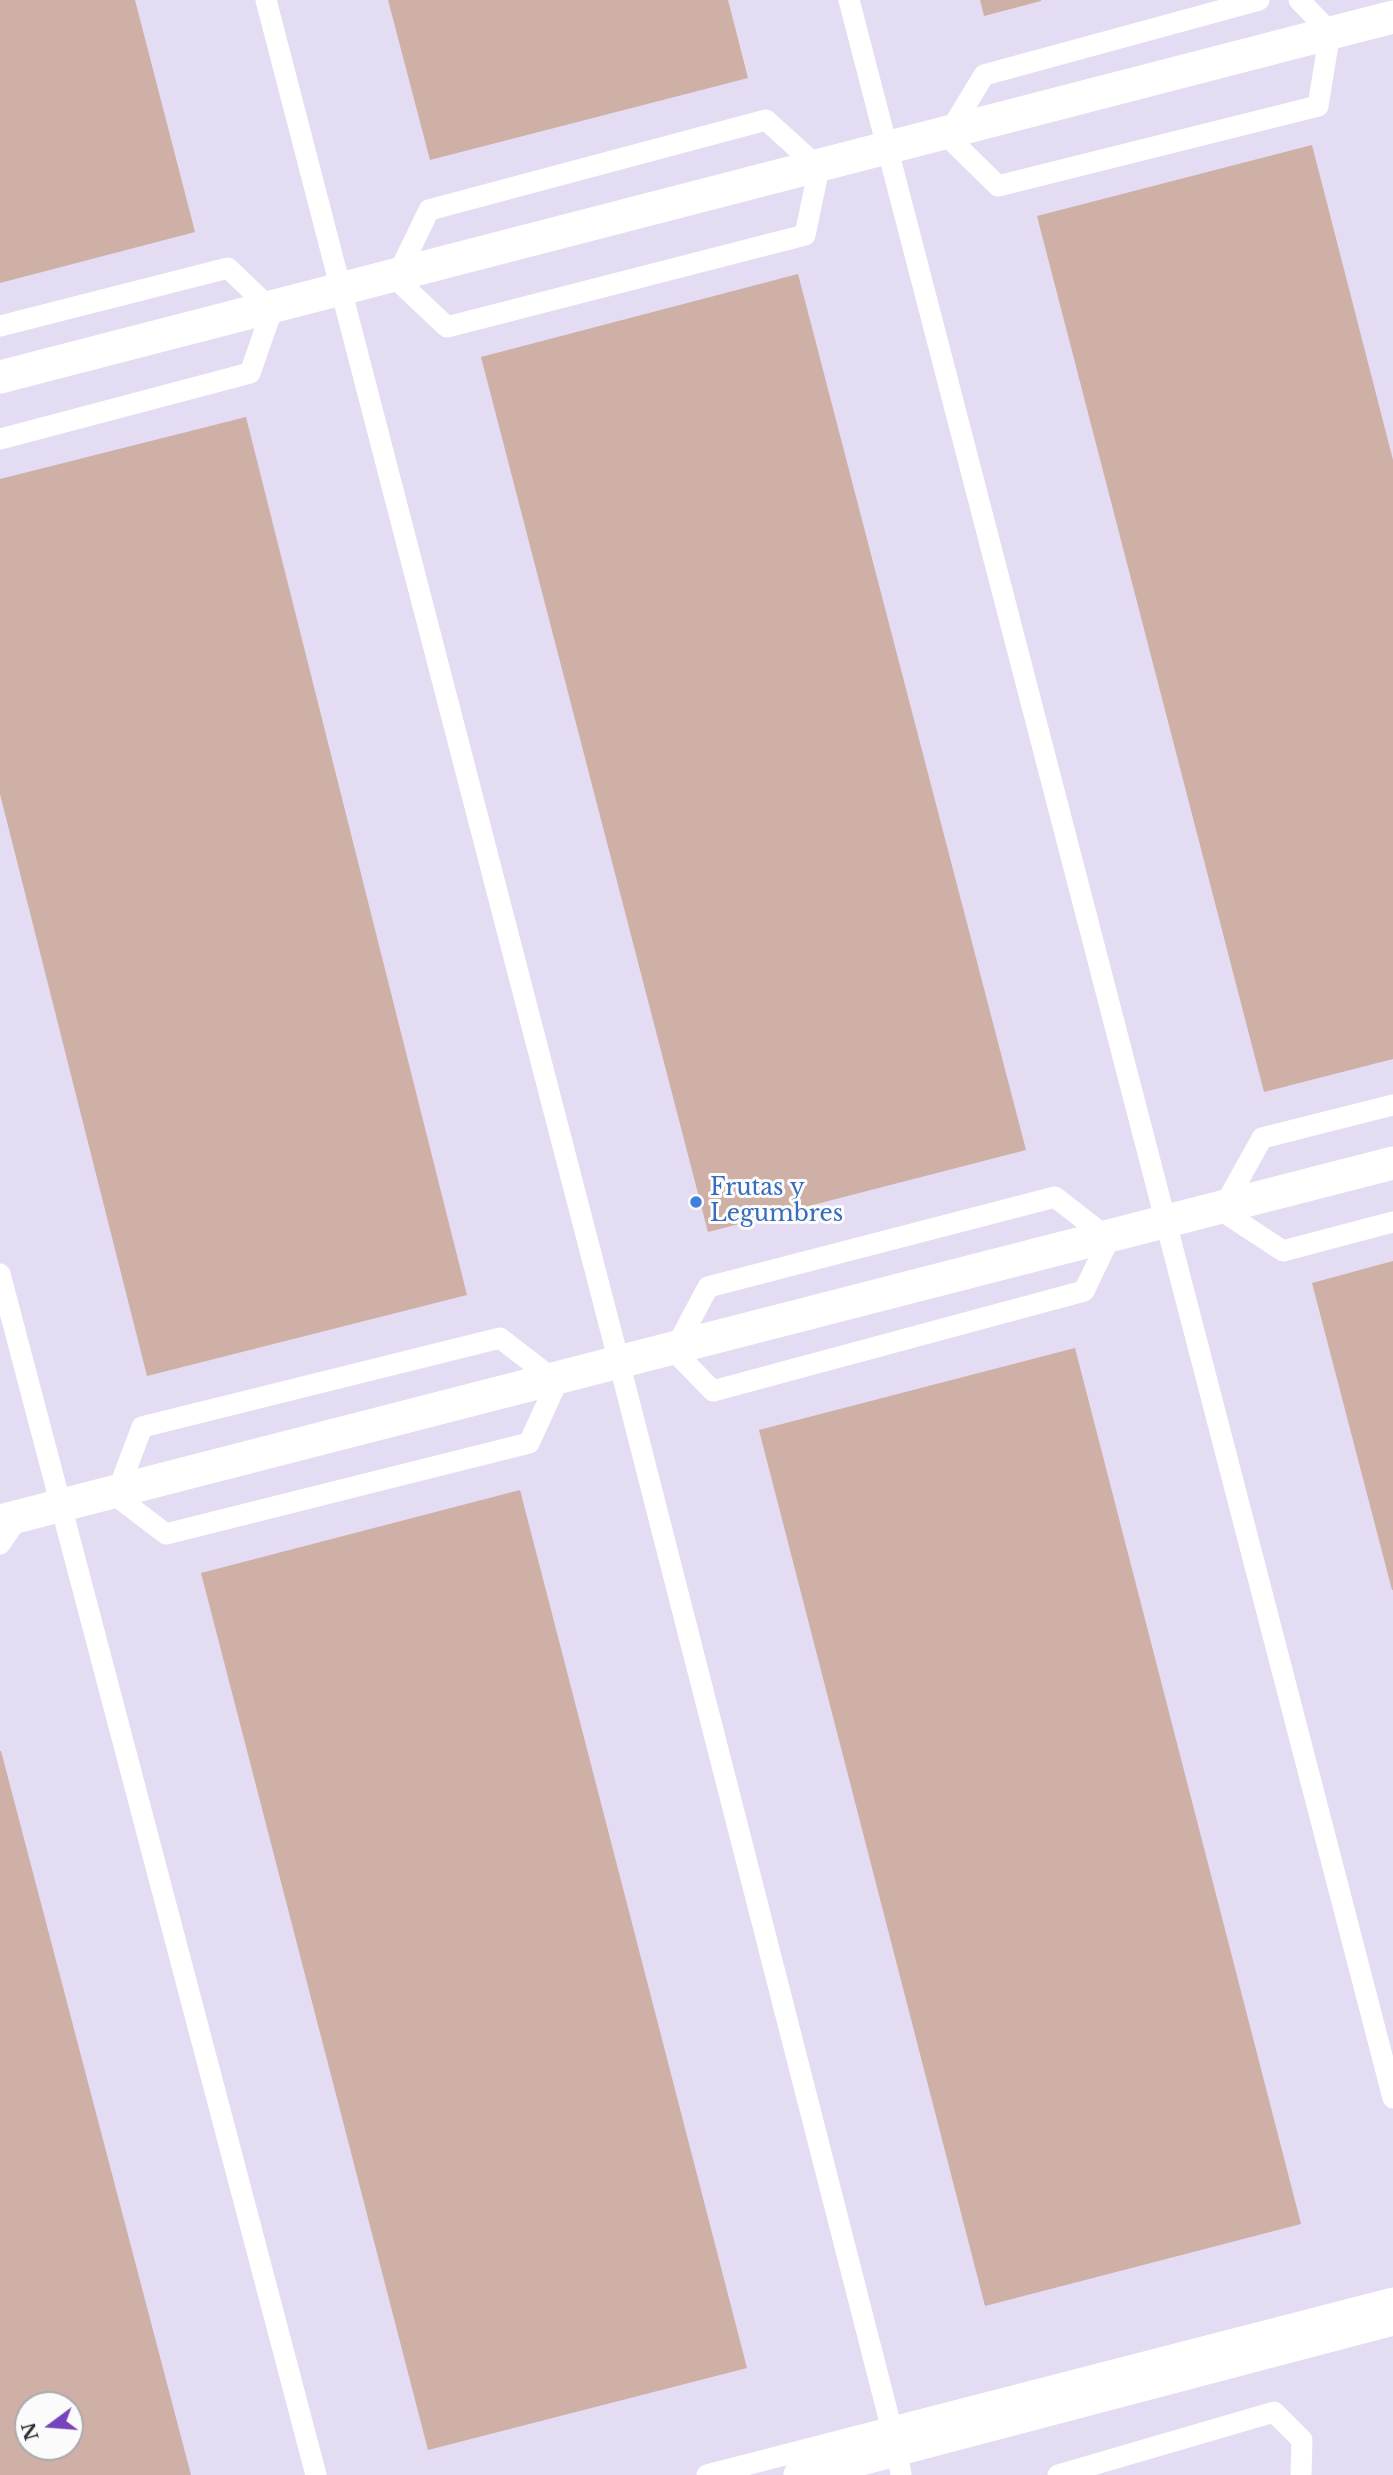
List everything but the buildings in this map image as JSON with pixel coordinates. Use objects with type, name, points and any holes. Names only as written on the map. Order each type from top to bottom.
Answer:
[{"type":"street","points":[[0,377],[1393,17]]},
{"type":"street","points":[[5,1518],[1393,1163]]},
{"type":"street","points":[[800,2475],[899,2462],[1393,2319]]},
{"type":"lane","points":[[267,0],[619,1362],[899,2462]]},
{"type":"lane","points":[[849,0],[1393,2098]]},
{"type":"lane","points":[[819,167],[947,136],[984,75],[1259,0]]},
{"type":"lane","points":[[1299,0],[1330,32]]},
{"type":"lane","points":[[1330,32],[1393,17]]},
{"type":"lane","points":[[947,136],[998,186],[1318,106],[1330,32]]},
{"type":"lane","points":[[396,279],[429,211],[766,120],[819,167]]},
{"type":"lane","points":[[396,279],[447,327],[805,235],[819,167]]},
{"type":"lane","points":[[0,326],[228,268],[272,310]]},
{"type":"lane","points":[[272,310],[396,279]]},
{"type":"lane","points":[[0,439],[250,373],[272,310]]},
{"type":"lane","points":[[1222,1211],[1262,1138],[1393,1105]]},
{"type":"lane","points":[[557,1382],[674,1351],[708,1287],[1055,1197],[1109,1239]]},
{"type":"lane","points":[[1109,1239],[1222,1211],[1283,1251],[1393,1222]]},
{"type":"lane","points":[[674,1351],[713,1391],[1084,1292],[1109,1239]]},
{"type":"lane","points":[[0,1274],[316,2475]]},
{"type":"lane","points":[[116,1496],[142,1427],[500,1338],[557,1382]]},
{"type":"lane","points":[[0,1544],[5,1518],[116,1496],[166,1534],[529,1443],[557,1382]]},
{"type":"lane","points":[[707,2475],[1393,2298]]},
{"type":"lane","points":[[1058,2475],[1273,2412],[1302,2440],[1301,2475]]},
{"type":"shaded area","name":"Frutas y Legumbres","points":[[0,0],[1393,0],[1393,2475],[0,2475]]},
{"type":"place","name":"Frutas y Legumbres","points":[[696,1202]]}]
